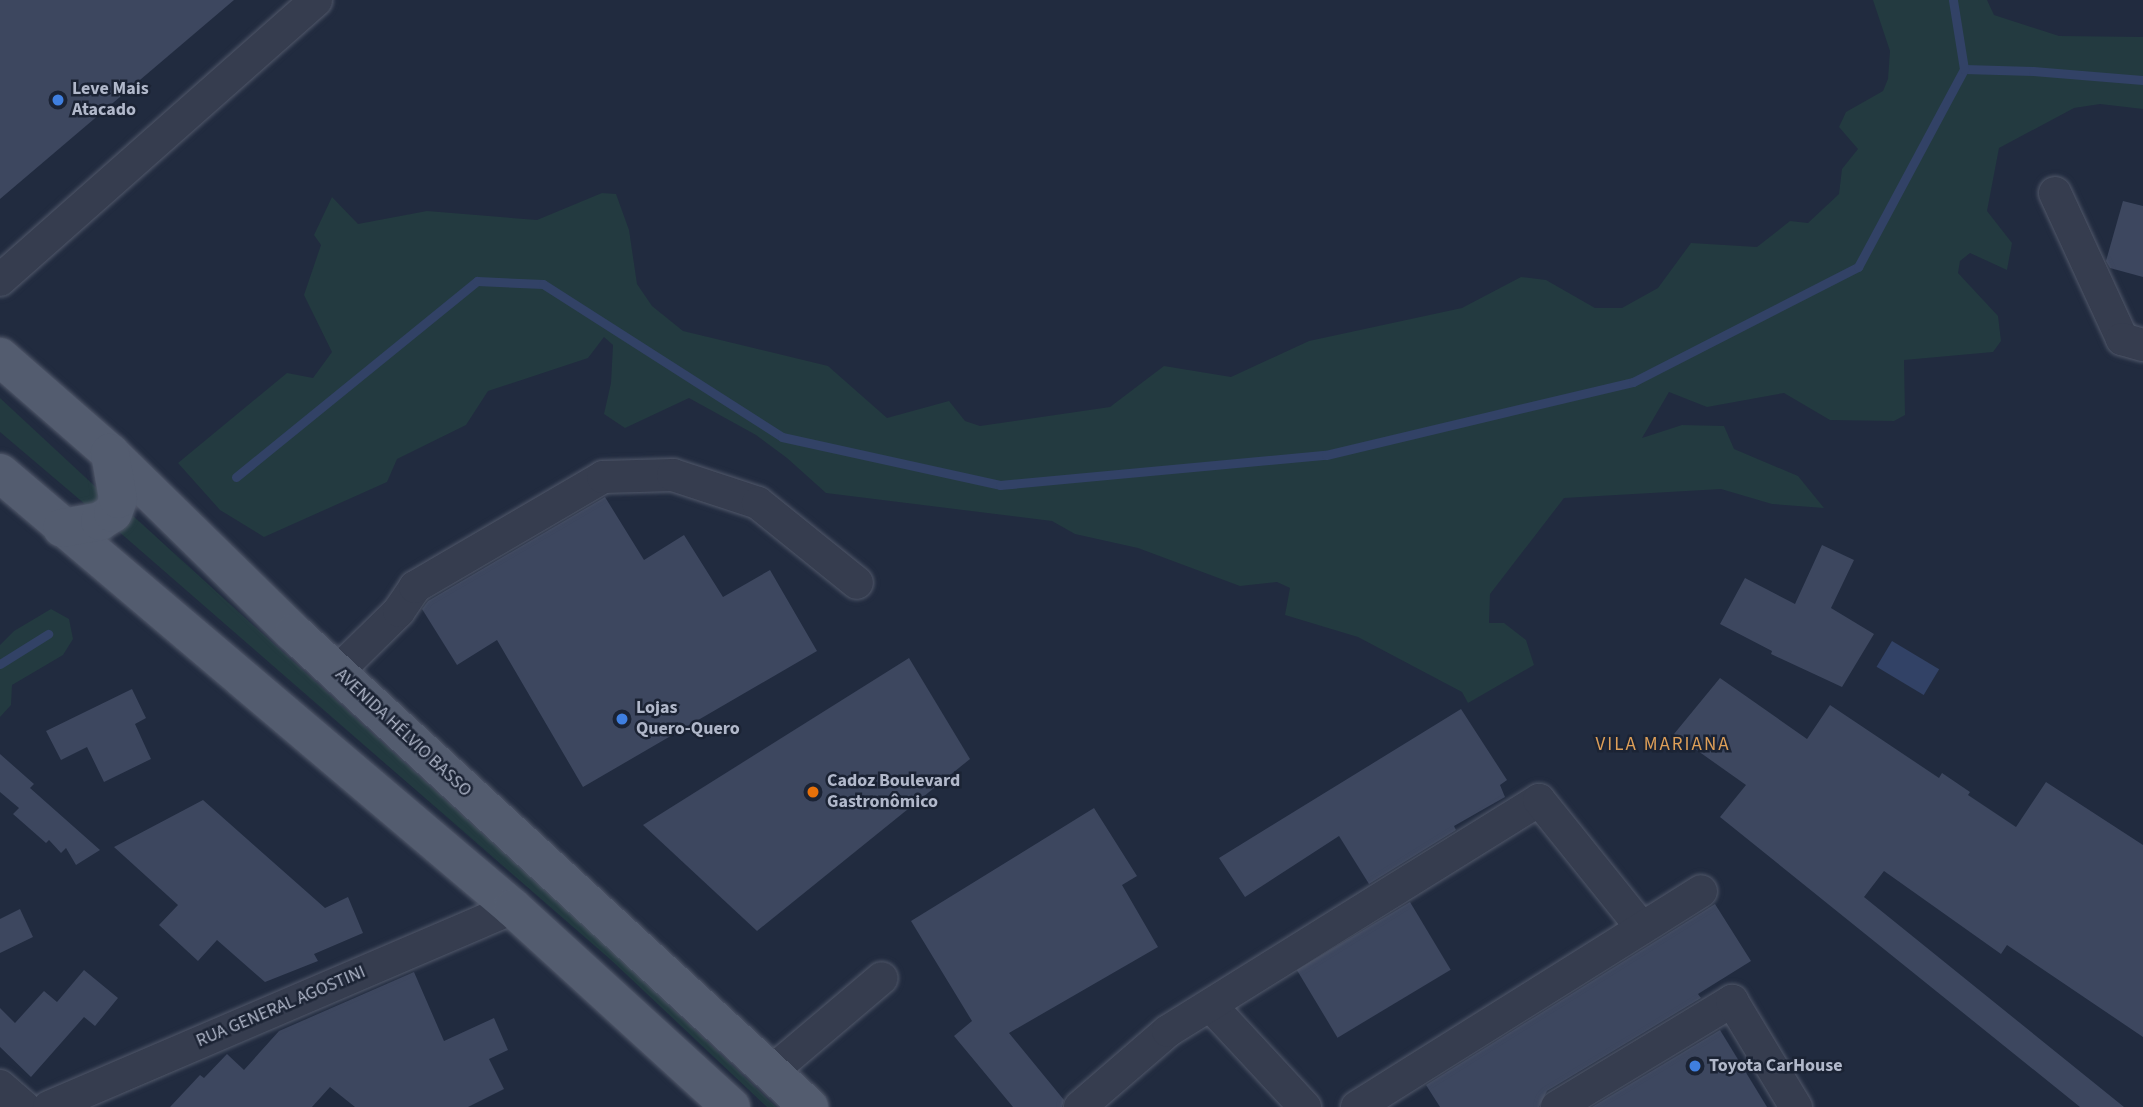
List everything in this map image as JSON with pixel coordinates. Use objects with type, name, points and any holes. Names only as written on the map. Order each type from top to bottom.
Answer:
[{"type":"main road","name":"AVENIDA HÉLVIO BASSO","points":[[0,357],[110,453],[337,673],[809,1107]]},
{"type":"main road","points":[[62,528],[100,521],[114,513],[118,499],[110,453]]},
{"type":"main road","points":[[0,473],[513,908],[731,1107]]},
{"type":"street","points":[[0,280],[316,0]]},
{"type":"street","points":[[2055,193],[2122,339],[2143,345]]},
{"type":"street","points":[[337,673],[399,611],[415,586],[603,477],[673,475],[758,503],[858,583]]},
{"type":"street","points":[[1080,1107],[1168,1031],[1539,800],[1642,928]]},
{"type":"street","points":[[1357,1107],[1701,891]]},
{"type":"street","name":"RUA GENERAL AGOSTINI","points":[[49,1107],[513,908]]},
{"type":"street","points":[[771,1072],[882,978]]},
{"type":"street","points":[[1557,1107],[1732,1001],[1796,1107]]},
{"type":"street","points":[[1210,1006],[1305,1107]]},
{"type":"street","points":[[0,1086],[24,1107]]},
{"type":"green space","points":[[1873,0],[1987,0],[1994,15],[2059,36],[2143,37],[2143,109],[2100,104],[2074,108],[1999,148],[1987,211],[2012,243],[2007,270],[1970,253],[1960,261],[1958,273],[1998,316],[2001,341],[1993,352],[1904,360],[1905,415],[1894,421],[1830,420],[1784,393],[1707,407],[1669,392],[1642,438],[1682,425],[1724,426],[1734,449],[1798,476],[1824,508],[1772,504],[1721,489],[1564,498],[1490,594],[1489,623],[1504,623],[1526,640],[1534,665],[1468,703],[1462,692],[1358,637],[1285,615],[1290,588],[1277,582],[1240,586],[1138,548],[1075,534],[1052,521],[826,493],[756,435],[689,398],[625,428],[604,414],[611,383],[613,345],[604,337],[588,358],[488,391],[466,425],[397,459],[387,482],[264,537],[220,510],[178,463],[287,373],[313,378],[332,352],[304,295],[321,245],[314,235],[332,197],[358,224],[427,211],[537,220],[602,193],[616,194],[629,230],[637,284],[652,306],[683,331],[828,366],[887,418],[949,401],[965,421],[980,426],[1110,407],[1164,366],[1231,377],[1309,341],[1462,308],[1521,277],[1546,280],[1595,308],[1622,308],[1658,288],[1691,243],[1757,247],[1790,221],[1808,223],[1839,194],[1842,169],[1858,149],[1839,127],[1846,112],[1883,91],[1888,79],[1890,51]]},
{"type":"green space","points":[[0,398],[99,490],[104,498],[96,507],[86,505],[0,432]]},
{"type":"green space","points":[[131,514],[615,954],[776,1107],[767,1107],[611,960],[117,530]]},
{"type":"green space","points":[[51,609],[69,619],[73,639],[63,655],[12,685],[11,705],[0,717],[0,645],[14,631]]},
{"type":"water","points":[[1892,641],[1939,669],[1924,695],[1877,667]]},
{"type":"building","name":"Leve Mais Atacado","points":[[0,0],[234,0],[0,199]]},
{"type":"building","points":[[2123,201],[2143,206],[2143,277],[2110,268],[2106,261]]},
{"type":"building","name":"Lojas Quero-Quero","points":[[605,497],[644,560],[684,535],[723,597],[770,570],[817,651],[583,787],[497,640],[457,665],[422,609],[428,601]]},
{"type":"building","points":[[1822,545],[1854,560],[1831,608],[1874,634],[1842,687],[1771,654],[1772,651],[1720,624],[1745,578],[1795,604]]},
{"type":"building","name":"Cadoz Boulevard Gastronômico","points":[[909,658],[970,759],[757,931],[643,825]]},
{"type":"building","points":[[1720,678],[1807,739],[1830,705],[1939,778],[1942,773],[1970,792],[1968,795],[2016,827],[2046,782],[2143,845],[2143,1037],[2007,945],[2001,954],[1884,871],[1864,897],[2124,1107],[2080,1107],[1720,817],[1746,785],[1674,734]]},
{"type":"building","points":[[132,689],[146,718],[135,724],[151,759],[104,782],[87,747],[61,760],[46,731]]},
{"type":"building","points":[[1461,709],[1507,780],[1500,785],[1505,797],[1454,826],[1456,830],[1369,884],[1339,836],[1245,897],[1219,858]]},
{"type":"building","points":[[0,754],[34,784],[30,788],[100,850],[76,865],[66,848],[61,853],[49,840],[46,843],[13,814],[19,808],[0,792]]},
{"type":"building","points":[[203,800],[325,908],[348,897],[363,933],[314,954],[318,961],[265,982],[217,940],[198,961],[159,925],[178,905],[114,847]]},
{"type":"building","points":[[1094,808],[1137,876],[1122,885],[1158,947],[1009,1033],[1064,1100],[1062,1107],[1013,1107],[954,1036],[972,1021],[911,921]]},
{"type":"building","points":[[1410,902],[1451,970],[1338,1038],[1297,970]]},
{"type":"building","points":[[1715,904],[1751,961],[1698,994],[1701,998],[1547,1091],[1539,1107],[1440,1107],[1426,1085]]},
{"type":"building","points":[[20,909],[33,937],[0,953],[0,919]]},
{"type":"building","points":[[84,970],[118,998],[95,1026],[84,1017],[31,1077],[0,1047],[0,1008],[15,1023],[44,991],[57,1002]]},
{"type":"building","points":[[414,972],[444,1041],[494,1018],[508,1050],[489,1059],[504,1089],[468,1107],[355,1107],[330,1087],[312,1107],[170,1107],[200,1075],[204,1078],[227,1054],[244,1070],[279,1031]]},
{"type":"building","name":"Toyota CarHouse","points":[[1720,1030],[1767,1107],[1592,1107]]},
{"type":"waterway","points":[[236,477],[477,281],[543,284],[782,437],[1000,485],[1326,455],[1633,382],[1858,267],[1964,69],[1953,0]]},
{"type":"waterway","points":[[1964,69],[2033,71],[2143,80]]},
{"type":"waterway","points":[[0,664],[48,634]]},
{"type":"place","name":"Leve Mais Atacado","points":[[58,100]]},
{"type":"place","name":"Lojas Quero-Quero","points":[[622,719]]},
{"type":"place","name":"Cadoz Boulevard Gastronômico","points":[[813,792]]},
{"type":"place","name":"Toyota CarHouse","points":[[1695,1066]]},
{"type":"district","name":"VILA MARIANA","points":[[1663,745]]}]
